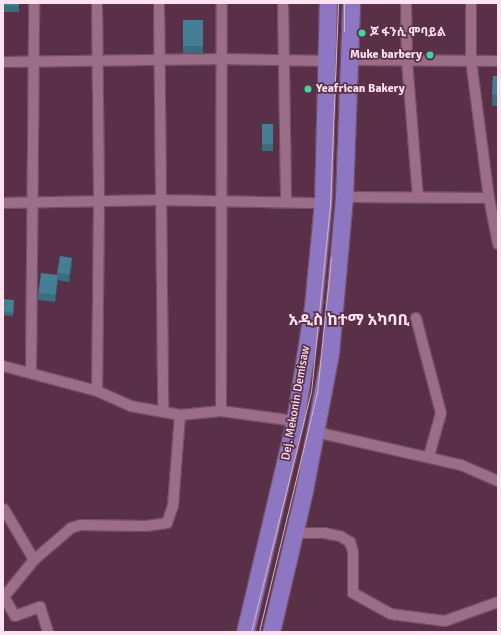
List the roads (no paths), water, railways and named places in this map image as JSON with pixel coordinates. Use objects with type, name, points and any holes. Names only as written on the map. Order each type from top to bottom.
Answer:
[{"type":"main road","name":"Dej. Mekonin Demisaw","points":[[246,632],[295,421],[313,306],[323,203],[328,3]]},
{"type":"main road","name":"Dej. Mekonin Demisaw","points":[[271,632],[295,532],[316,432],[330,354],[344,197],[351,3]]},
{"type":"street","points":[[31,373],[34,202],[34,3]]},
{"type":"street","points":[[97,3],[99,203],[97,392]]},
{"type":"street","points":[[159,3],[163,412]]},
{"type":"street","points":[[221,410],[223,202],[222,3]]},
{"type":"street","points":[[283,3],[286,202]]},
{"type":"street","points":[[406,3],[407,61],[418,197]]},
{"type":"street","points":[[470,3],[471,60],[489,198],[498,244]]},
{"type":"street","points":[[3,62],[222,59],[327,61]]},
{"type":"street","points":[[349,60],[498,61]]},
{"type":"street","points":[[344,197],[489,198]]},
{"type":"street","points":[[3,202],[99,203],[160,200],[323,203]]},
{"type":"street","points":[[416,318],[441,413],[429,456]]},
{"type":"street","points":[[3,366],[97,392],[130,406],[180,415],[221,410],[295,421]]},
{"type":"street","points":[[48,632],[40,607],[15,616],[3,598],[34,560],[59,537],[81,525],[146,526],[167,523],[173,506],[180,415]]},
{"type":"street","points":[[316,432],[429,456],[475,470],[498,481]]},
{"type":"street","points":[[4,509],[34,560]]},
{"type":"street","points":[[295,532],[324,533],[340,536],[350,542],[353,552],[353,593],[391,614],[444,621],[498,602]]},
{"type":"tram line","points":[[251,632],[311,392],[330,205],[338,3]]},
{"type":"tram line","points":[[344,3],[344,31]]},
{"type":"tram line","points":[[259,632],[317,393],[331,257]]},
{"type":"place","name":"ጆ ፋንሲ ሞባይል","points":[[362,33]]},
{"type":"place","name":"Muke barbery","points":[[430,55]]},
{"type":"place","name":"Yeafrican Bakery","points":[[308,89]]},
{"type":"district","name":"አዲስ ከተማ አካባቢ","points":[[349,320]]}]
